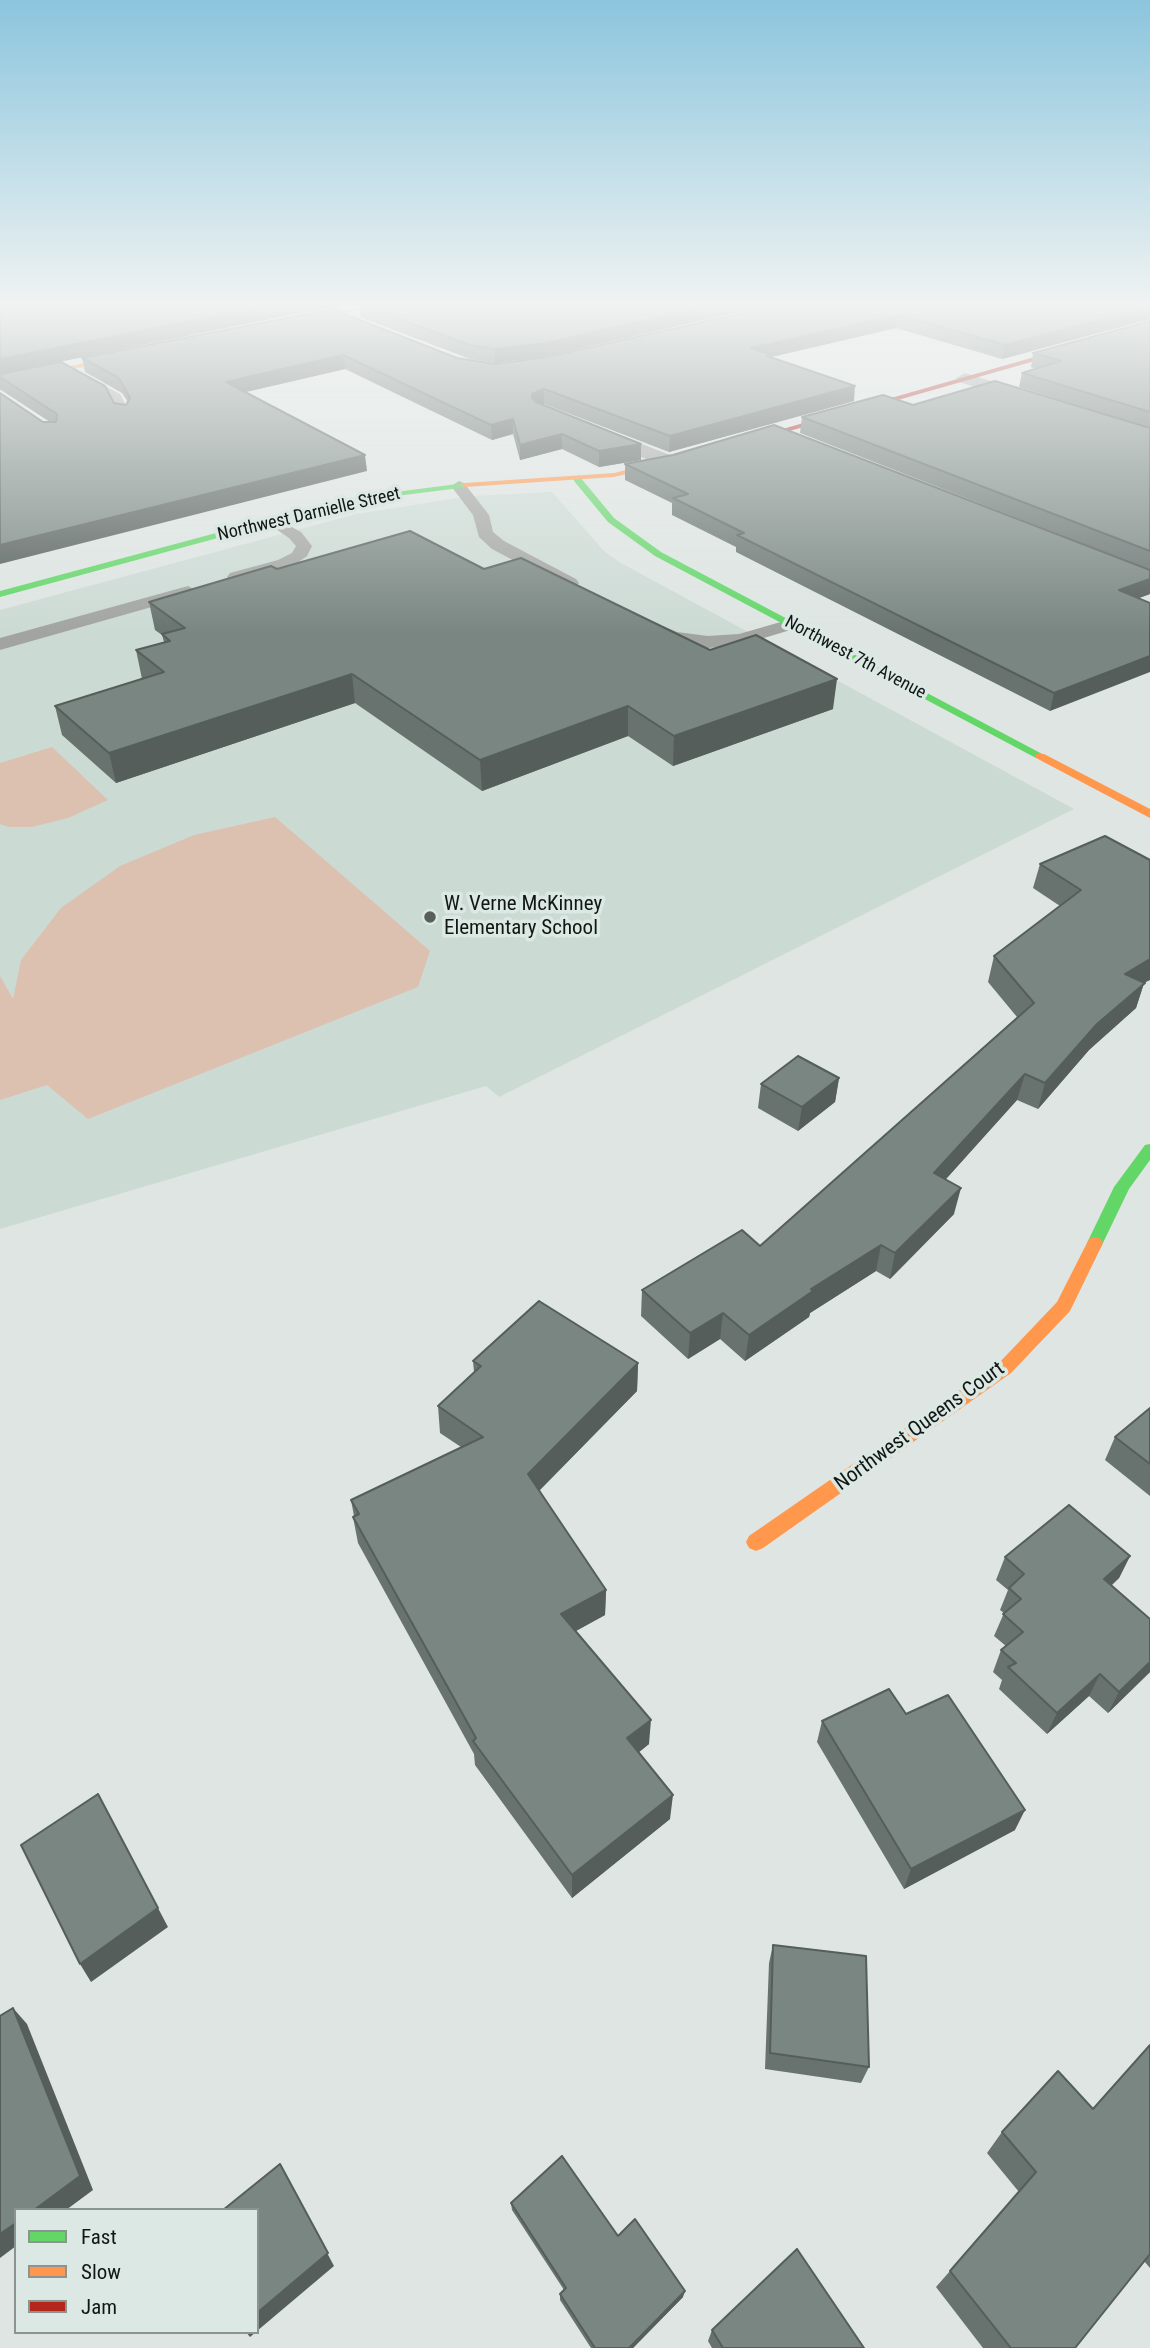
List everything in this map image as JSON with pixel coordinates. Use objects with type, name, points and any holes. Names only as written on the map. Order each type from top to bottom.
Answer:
[{"type":"street","points":[[724,447],[837,415]]},
{"type":"street","points":[[578,425],[671,462]]},
{"type":"street","points":[[776,432],[814,447]]},
{"type":"street","name":"Northwest Darnielle Street","points":[[0,594],[380,496],[459,486],[614,475],[697,454]]},
{"type":"street","name":"Northwest 7th Avenue","points":[[577,479],[611,520],[640,543],[1150,814]]},
{"type":"street","name":"Northwest Queens Court","points":[[756,1542],[1005,1368],[1064,1306],[1122,1187],[1150,1149]]},
{"type":"lane","points":[[459,486],[481,515],[485,534],[498,545],[590,594]]},
{"type":"lane","points":[[0,644],[284,564],[299,556],[304,546],[295,535],[272,522]]},
{"type":"lane","points":[[636,619],[671,637],[708,642],[741,639],[791,624]]},
{"type":"shaded area","name":"W. Verne McKinney Elementary School","points":[[552,492],[605,552],[621,563],[1074,809],[499,1097],[486,1086],[0,1229],[0,610],[356,514],[471,496]]},
{"type":"shaded area","points":[[52,747],[108,800],[68,818],[32,827],[9,827],[0,824],[0,763]]},
{"type":"shaded area","points":[[275,817],[430,951],[418,987],[88,1119],[47,1085],[0,1100],[0,976],[13,999],[21,960],[61,908],[120,866],[194,835]]},
{"type":"building","points":[[0,415],[32,415],[43,422],[56,422],[57,415],[288,415],[365,455],[0,545]]},
{"type":"building","points":[[469,415],[567,415],[641,444],[599,451],[562,434],[520,445],[513,419],[491,425]]},
{"type":"building","points":[[613,415],[749,415],[670,436]]},
{"type":"building","points":[[811,415],[1106,415],[1150,428],[1150,551],[802,417]]},
{"type":"building","points":[[774,425],[1150,570],[1150,579],[1119,590],[1150,603],[1150,656],[1054,693],[737,535],[744,533],[673,498],[688,494],[625,464],[673,455]]},
{"type":"building","points":[[410,531],[484,569],[521,558],[710,650],[756,635],[837,679],[674,736],[628,706],[480,760],[352,674],[109,753],[55,706],[164,672],[136,650],[170,641],[162,634],[185,628],[149,602],[271,566],[277,569]]},
{"type":"building","points":[[1105,836],[1150,860],[1150,959],[1125,974],[1145,983],[1097,1024],[1045,1083],[1025,1074],[934,1173],[961,1188],[895,1253],[881,1245],[811,1289],[813,1291],[749,1335],[723,1313],[690,1333],[642,1290],[742,1230],[760,1246],[1034,1003],[994,956],[1081,890],[1040,864]]},
{"type":"building","points":[[798,1056],[839,1078],[802,1107],[761,1084]]},
{"type":"building","points":[[539,1301],[638,1363],[528,1474],[606,1590],[561,1614],[651,1720],[627,1738],[673,1795],[572,1875],[473,1741],[476,1738],[353,1517],[359,1514],[351,1500],[483,1437],[438,1406],[481,1366],[473,1361]]},
{"type":"building","points":[[1150,1408],[1150,1464],[1115,1437]]},
{"type":"building","points":[[1069,1505],[1130,1556],[1104,1579],[1150,1619],[1150,1662],[1119,1692],[1100,1674],[1057,1713],[1008,1667],[1016,1663],[1001,1650],[1023,1632],[1003,1614],[1021,1599],[1009,1588],[1024,1574],[1005,1557]]},
{"type":"building","points":[[889,1689],[906,1714],[948,1695],[1025,1810],[911,1869],[822,1721]]},
{"type":"building","points":[[98,1794],[158,1908],[80,1964],[21,1845]]},
{"type":"building","points":[[773,1945],[866,1956],[869,2067],[770,2053]]},
{"type":"building","points":[[13,2008],[80,2176],[37,2208],[14,2208],[14,2224],[0,2234],[0,2016]]},
{"type":"building","points":[[1150,2045],[1150,2254],[1075,2348],[1011,2348],[950,2271],[1036,2172],[1002,2132],[1058,2071],[1093,2109]]},
{"type":"building","points":[[562,2156],[618,2236],[635,2219],[685,2291],[629,2348],[595,2348],[560,2294],[566,2288],[511,2203]]},
{"type":"building","points":[[280,2164],[328,2253],[259,2311],[259,2208],[225,2208]]},
{"type":"building","points":[[797,2249],[864,2348],[723,2348],[712,2330]]},
{"type":"traffic: fast","points":[[577,479],[611,520],[658,554],[1040,756]]},
{"type":"traffic: fast","points":[[0,594],[298,514],[380,496],[465,485]]},
{"type":"traffic: fast","points":[[1095,1243],[1122,1187],[1150,1149]]},
{"type":"traffic: slow","points":[[465,485],[614,475],[676,460]]},
{"type":"traffic: slow","points":[[1040,756],[1150,814]]},
{"type":"traffic: slow","points":[[756,1542],[1005,1368],[1064,1306],[1095,1243]]},
{"type":"traffic: jam","points":[[734,444],[838,415]]},
{"type":"place","name":"W. Verne McKinney Elementary School","points":[[430,917]]}]
